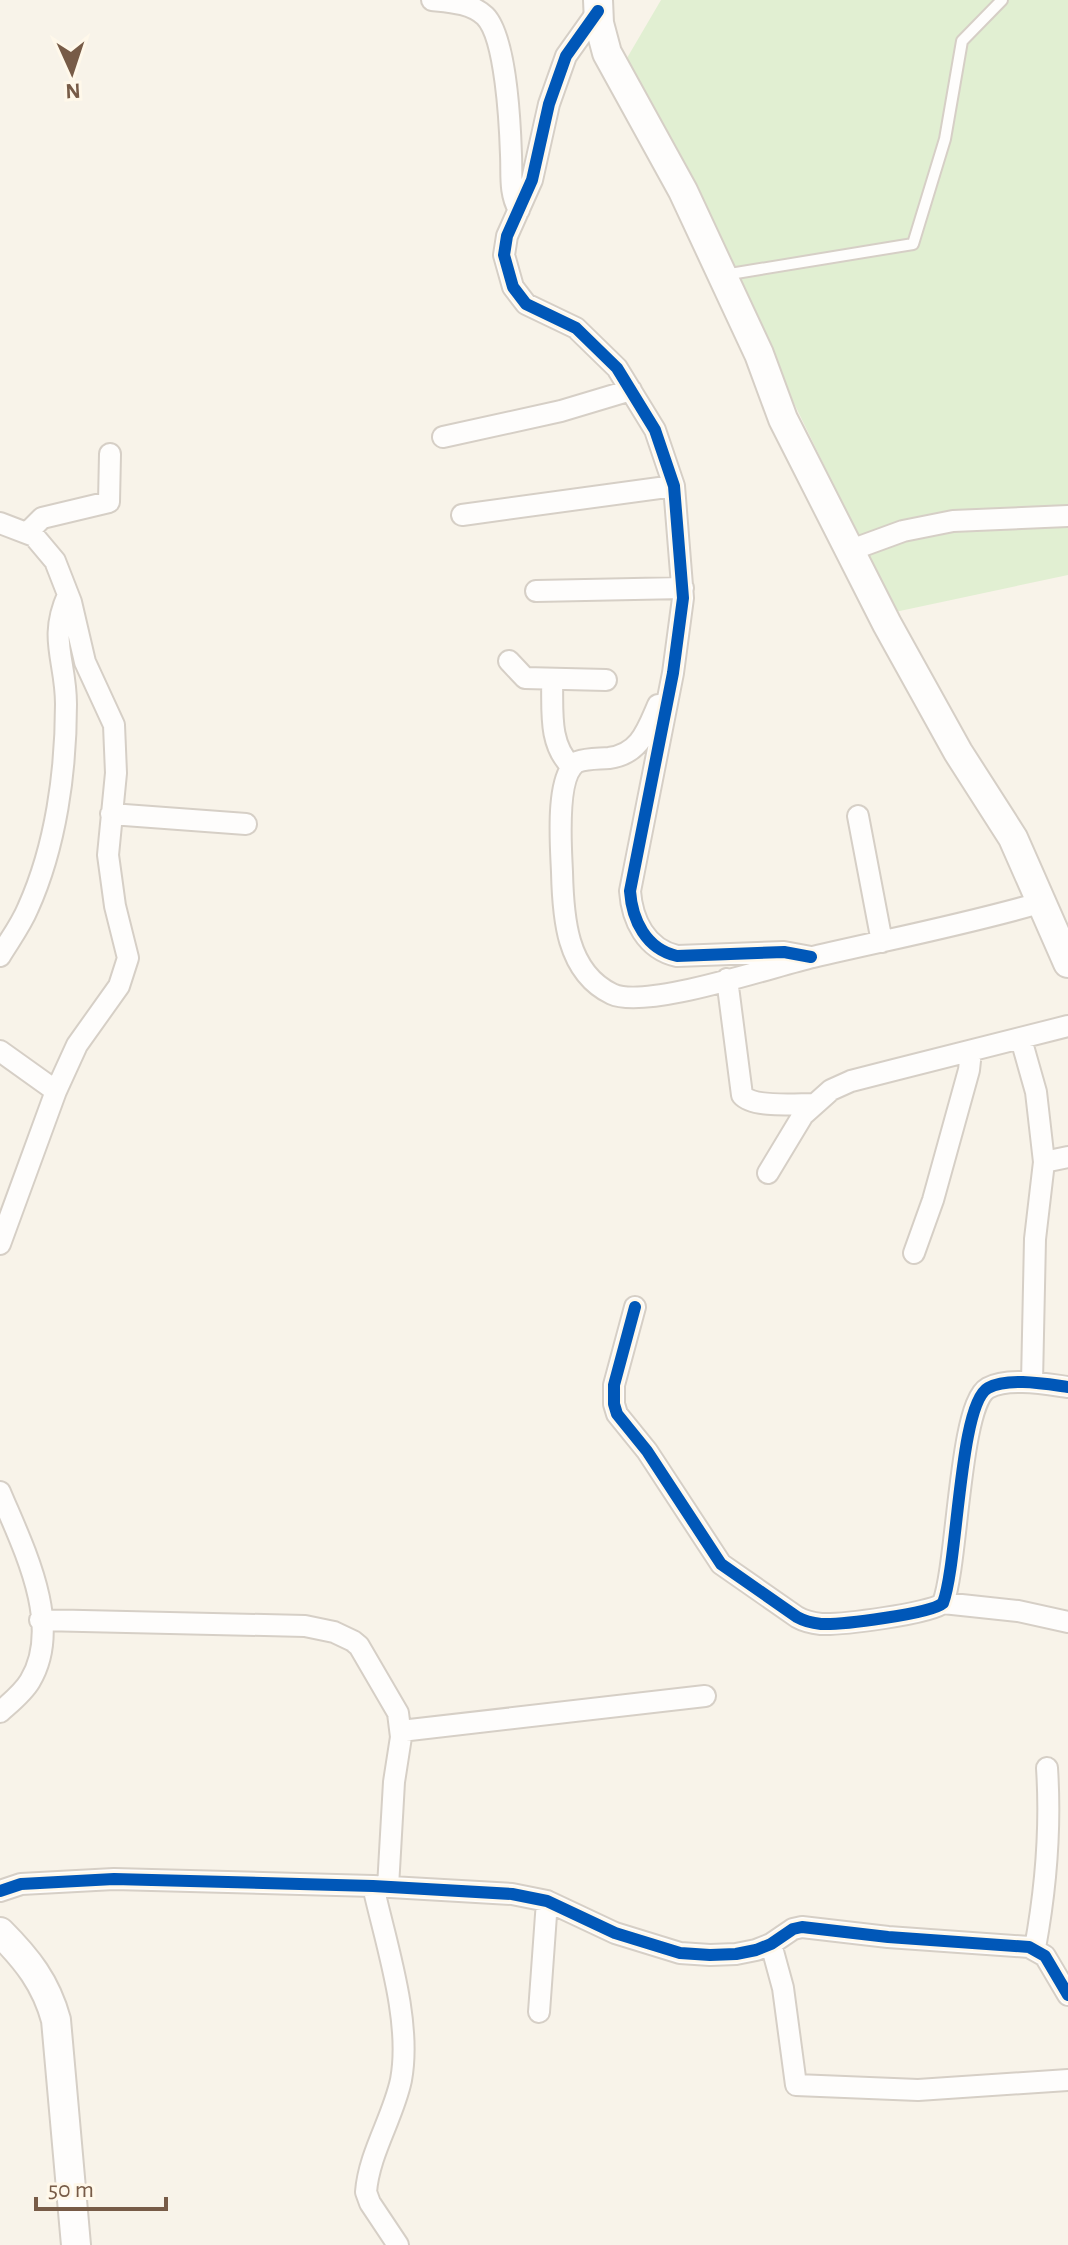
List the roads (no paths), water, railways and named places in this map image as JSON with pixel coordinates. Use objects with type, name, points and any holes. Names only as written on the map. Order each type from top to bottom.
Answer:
[{"type":"street","points":[[432,0],[477,10],[497,32],[510,134],[512,195],[519,210]]},
{"type":"street","points":[[598,5],[607,53],[683,191],[759,354],[783,419],[887,624],[958,752],[1013,838],[1065,948]]},
{"type":"street","points":[[598,5],[566,56],[549,104],[532,180],[507,236],[504,255],[513,287],[526,304],[576,328],[617,368],[655,430],[674,486],[683,588],[673,673],[630,891],[633,916],[651,942],[666,953],[677,956],[784,952],[811,957]]},
{"type":"street","points":[[443,437],[561,411],[631,390]]},
{"type":"street","points":[[27,533],[42,518],[109,502],[110,454]]},
{"type":"street","points":[[462,515],[674,486]]},
{"type":"street","points":[[851,550],[903,531],[953,521],[1068,516]]},
{"type":"street","points":[[0,523],[27,533],[42,543],[55,561],[68,595],[85,662],[114,725],[116,773],[109,874],[128,958],[119,986],[77,1045],[56,1091],[0,1244]]},
{"type":"street","points":[[536,591],[683,588]]},
{"type":"street","points":[[0,956],[26,913],[41,877],[51,839],[59,795],[66,708],[57,633],[60,611],[68,595]]},
{"type":"street","points":[[509,661],[525,678],[606,680]]},
{"type":"street","points":[[673,673],[644,737],[634,750],[620,757],[584,760],[571,766],[565,777],[562,802],[563,915],[567,934],[579,963],[611,993],[625,997],[661,994],[981,920],[1043,902]]},
{"type":"street","points":[[552,679],[555,740],[560,754],[571,766]]},
{"type":"street","points":[[111,814],[246,824]]},
{"type":"street","points":[[858,816],[882,942]]},
{"type":"street","points":[[727,979],[745,1100],[813,1104]]},
{"type":"street","points":[[768,1173],[796,1124],[813,1104],[831,1090],[851,1081],[1068,1026]]},
{"type":"street","points":[[1021,1039],[1036,1092],[1044,1162],[1035,1239],[1032,1382]]},
{"type":"street","points":[[0,1051],[56,1091]]},
{"type":"street","points":[[914,1253],[933,1200],[969,1070],[971,1051]]},
{"type":"street","points":[[1044,1162],[1068,1157]]},
{"type":"street","points":[[635,1307],[614,1385],[617,1414],[647,1451],[721,1564],[797,1617],[819,1624],[930,1610],[943,1603],[1018,1611],[1068,1622]]},
{"type":"street","points":[[943,1603],[952,1565],[965,1453],[979,1398],[992,1386],[1032,1382],[1068,1387]]},
{"type":"street","points":[[0,1492],[34,1572],[43,1640],[32,1679],[0,1712]]},
{"type":"street","points":[[40,1620],[305,1626],[334,1632],[359,1646],[398,1713],[401,1731],[380,1886],[397,1994],[403,2059],[400,2082],[366,2192],[398,2245]]},
{"type":"street","points":[[401,1731],[705,1696]]},
{"type":"street","points":[[1035,1948],[1047,1864],[1047,1768]]},
{"type":"street","points":[[1,1884],[114,1879],[380,1886],[512,1894],[547,1901],[615,1933],[680,1953],[736,1954],[771,1944],[793,1929],[815,1927],[888,1937],[1022,1945],[1035,1948],[1045,1956],[1068,1995]]},
{"type":"street","points":[[539,2012],[547,1901]]},
{"type":"street","points":[[0,1932],[34,1967],[56,2020],[76,2245]]},
{"type":"street","points":[[771,1944],[783,1988],[796,2085],[918,2090],[1068,2080]]},
{"type":"lane","points":[[722,276],[913,244],[945,139],[962,41],[1002,0]]}]
